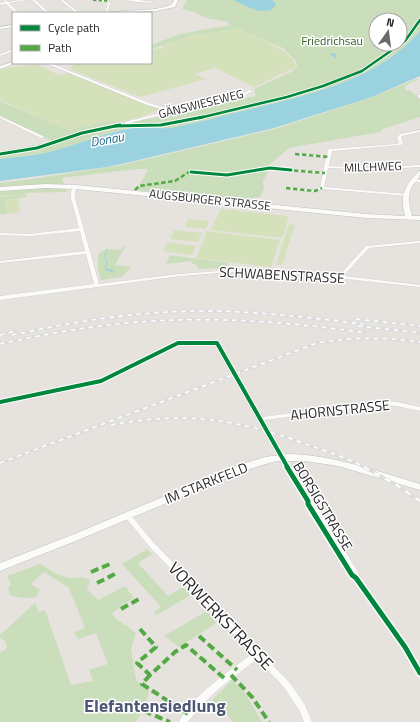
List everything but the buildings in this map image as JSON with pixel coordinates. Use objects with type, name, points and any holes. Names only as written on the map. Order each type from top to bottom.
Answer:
[{"type":"street","points":[[4,0],[17,12]]},
{"type":"street","points":[[0,4],[26,0]]},
{"type":"street","points":[[33,0],[47,12]]},
{"type":"street","points":[[61,0],[77,12]]},
{"type":"street","points":[[93,0],[110,1],[106,12]]},
{"type":"street","points":[[129,0],[152,2]]},
{"type":"street","points":[[124,12],[164,9],[173,6],[176,0]]},
{"type":"street","points":[[0,28],[12,26]]},
{"type":"street","points":[[0,55],[12,50]]},
{"type":"street","points":[[1,67],[12,64]]},
{"type":"street","points":[[49,64],[148,104],[172,111]]},
{"type":"street","name":"GÄNSWIESEWEG","points":[[126,123],[172,111],[234,99],[251,91]]},
{"type":"street","points":[[0,117],[42,137]]},
{"type":"street","points":[[322,188],[330,150],[401,144],[399,137],[401,135],[420,131]]},
{"type":"street","points":[[295,154],[328,157]]},
{"type":"street","name":"MILCHWEG","points":[[327,167],[371,170],[420,166]]},
{"type":"street","points":[[291,170],[325,173]]},
{"type":"street","points":[[409,218],[406,206],[406,195],[409,186],[417,180],[420,173]]},
{"type":"street","name":"AUGSBURGER STRASSE","points":[[0,189],[36,186],[76,186],[366,216],[420,218]]},
{"type":"street","points":[[76,186],[73,191],[73,198],[97,285]]},
{"type":"street","points":[[286,188],[315,191],[322,188],[406,195]]},
{"type":"street","points":[[0,234],[30,235],[82,229]]},
{"type":"street","points":[[340,277],[368,247],[420,242]]},
{"type":"street","points":[[0,262],[88,252]]},
{"type":"street","name":"SCHWABENSTRASSE","points":[[0,298],[180,275],[231,271],[340,277],[420,286]]},
{"type":"street","name":"BORSIGSTRASSE","points":[[0,402],[101,381],[178,343],[217,343],[281,457],[308,501],[308,504],[352,575],[356,578],[405,647],[420,673]]},
{"type":"street","name":"AHORNSTRASSE","points":[[260,419],[382,403],[397,404],[420,409]]},
{"type":"street","name":"IM STARKFELD","points":[[0,567],[41,552],[127,515],[261,461],[281,457],[304,457],[322,460],[420,487]]},
{"type":"street","name":"VORWERKSTRASSE","points":[[127,515],[151,544],[287,685],[302,708],[308,722]]},
{"type":"street","points":[[183,722],[202,700],[225,679],[258,654]]},
{"type":"green space","name":"Friedrichsau","points":[[187,0],[420,0],[420,31],[408,43],[408,12],[368,12],[368,52],[398,52],[381,64],[334,86],[284,101],[185,125],[169,128],[133,128],[122,130],[45,153],[0,159],[0,151],[52,141],[0,117],[0,101],[69,130],[112,120],[123,123],[161,117],[256,96],[254,89],[291,72],[297,67],[296,61],[283,48],[239,29],[194,35],[152,49],[152,45],[180,34],[230,25],[228,22],[206,18],[195,12],[182,9]]},
{"type":"green space","points":[[239,29],[281,49],[293,61],[296,67],[254,87],[215,68],[195,74],[206,79],[140,97],[70,69],[74,64],[152,64],[152,49],[165,48],[161,46],[194,35]]},
{"type":"green space","points":[[36,64],[61,76],[68,73],[160,109],[138,118],[119,122],[112,120],[69,130],[0,100],[0,70]]},
{"type":"green space","points":[[419,79],[405,86],[406,91],[409,90],[420,99],[420,117],[383,129],[380,132],[289,148],[268,166],[268,172],[263,181],[264,188],[260,197],[247,199],[137,190],[148,169],[136,169],[62,178],[67,192],[26,193],[27,197],[5,200],[7,214],[0,214],[0,197],[25,194],[0,196],[0,183],[122,165],[275,129],[373,97]]},
{"type":"green space","points":[[18,198],[20,212],[7,214],[5,200]]},
{"type":"green space","points":[[221,209],[289,216],[282,238],[211,230]]},
{"type":"green space","points":[[188,219],[209,221],[206,229],[185,227]]},
{"type":"green space","points":[[289,224],[295,225],[282,265],[276,265]]},
{"type":"green space","points":[[174,230],[202,233],[198,242],[170,239]]},
{"type":"green space","points":[[207,231],[280,240],[271,267],[196,258]]},
{"type":"green space","points":[[168,242],[196,246],[192,255],[163,251]]},
{"type":"green space","points":[[122,247],[125,247],[115,265],[132,267],[121,277],[101,280],[98,270],[98,254],[107,249],[121,250]]},
{"type":"green space","points":[[170,255],[229,263],[227,268],[198,269],[196,264],[192,264],[191,261],[166,264]]},
{"type":"green space","points":[[147,549],[152,554],[138,563],[168,596],[183,587],[191,595],[157,615],[154,612],[161,607],[122,564]]},
{"type":"green space","points":[[40,564],[63,576],[90,580],[87,589],[98,600],[125,586],[134,598],[122,605],[112,614],[117,620],[131,628],[136,634],[131,649],[136,680],[149,691],[145,707],[136,722],[0,722],[0,652],[5,650],[7,646],[5,641],[0,638],[0,635],[35,603],[39,612],[45,610],[71,685],[93,681],[89,670],[108,664],[96,633],[78,639],[74,632],[85,628],[69,588],[44,572],[31,584],[40,590],[35,598],[11,596],[8,589],[11,584],[7,576]]},
{"type":"green space","points":[[207,611],[216,623],[179,647],[164,636]]},
{"type":"green space","points":[[232,680],[245,693],[262,722],[233,722],[212,700]]},
{"type":"water","points":[[233,0],[270,0],[275,2],[276,5],[271,10],[261,11]]},
{"type":"water","name":"Donau","points":[[420,31],[420,76],[372,97],[274,128],[130,162],[107,167],[0,181],[0,159],[45,153],[122,130],[133,128],[169,128],[185,125],[309,94],[358,76],[381,64],[398,52],[408,52],[408,43]]},
{"type":"waterway","points":[[332,54],[335,55],[335,57]]},
{"type":"waterway","points":[[104,257],[107,249]]},
{"type":"waterway","points":[[105,259],[107,262],[105,269],[109,270]]},
{"type":"waterway","points":[[109,270],[113,271]]},
{"type":"tram line","points":[[0,65],[12,61]]},
{"type":"railway","points":[[12,335],[60,325],[108,318],[181,311],[225,311],[304,317],[363,324]]},
{"type":"railway","points":[[356,319],[420,326]]},
{"type":"railway","points":[[0,344],[86,328],[167,320],[253,321],[367,333]]},
{"type":"railway","points":[[358,326],[420,333]]},
{"type":"railway","points":[[0,335],[16,331]]},
{"type":"railway","points":[[0,463],[317,343],[368,338],[420,342]]},
{"type":"railway","points":[[111,425],[138,421],[187,418],[233,423],[281,435],[336,455],[365,467]]},
{"type":"railway","points":[[365,467],[395,484],[420,501]]},
{"type":"marked path","points":[[93,0],[110,1]]},
{"type":"marked path","points":[[295,154],[329,157]]},
{"type":"marked path","points":[[287,170],[325,173]]},
{"type":"marked path","points":[[135,190],[139,186],[175,181],[189,172],[194,172]]},
{"type":"marked path","points":[[286,188],[315,191],[322,188]]},
{"type":"marked path","points":[[91,572],[110,564]]},
{"type":"marked path","points":[[97,583],[117,573]]},
{"type":"marked path","points":[[121,609],[139,599]]},
{"type":"marked path","points":[[140,629],[156,647],[137,663],[150,675],[175,652],[186,645],[225,679]]},
{"type":"marked path","points":[[199,636],[237,670]]},
{"type":"marked path","points":[[150,675],[142,684],[188,714]]},
{"type":"marked path","points":[[231,675],[252,697],[269,722]]},
{"type":"marked path","points":[[144,711],[170,722]]},
{"type":"cycle path","points":[[115,126],[161,125],[183,122],[287,97],[323,86],[362,71],[395,49],[407,39],[420,20]]},
{"type":"cycle path","points":[[0,154],[37,148],[82,133],[120,125]]},
{"type":"cycle path","points":[[191,172],[227,175],[270,168],[291,170]]},
{"type":"cycle path","points":[[0,402],[101,381],[178,343],[217,343],[308,501],[308,504],[352,575],[356,578],[405,647],[420,673]]},
{"type":"district","name":"Elefantensiedlung","points":[[155,706]]}]
